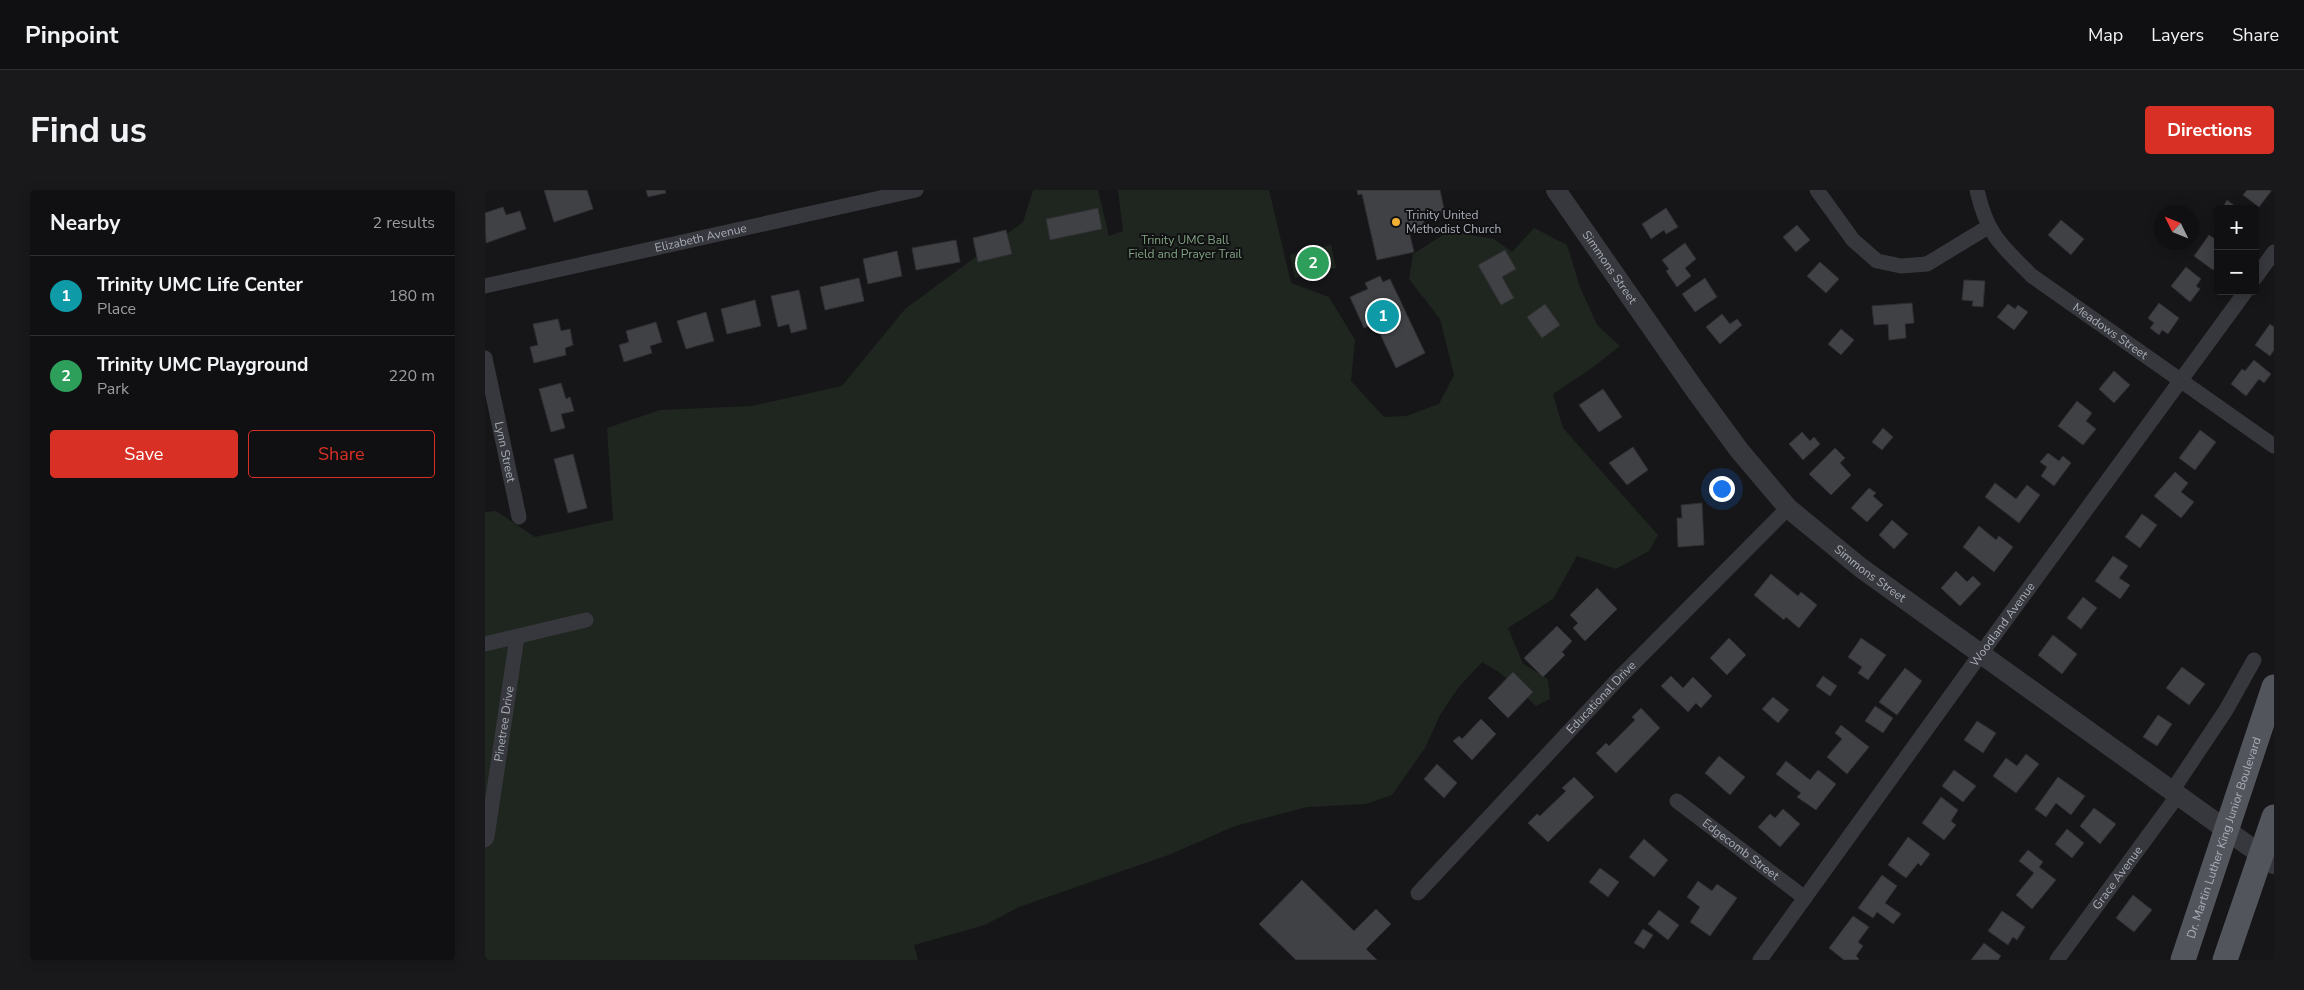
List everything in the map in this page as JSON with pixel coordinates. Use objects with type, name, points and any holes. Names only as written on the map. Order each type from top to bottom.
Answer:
[{"type":"main road","name":"Dr. Martin Luther King Junior Boulevard","points":[[2183,960],[2274,687]]},
{"type":"main road","points":[[2225,960],[2268,860],[2274,817]]},
{"type":"street","name":"Elizabeth Avenue","points":[[485,286],[916,190]]},
{"type":"street","name":"Simmons Street","points":[[1556,190],[1695,390],[1739,450],[1788,508],[1861,568],[2268,860]]},
{"type":"street","points":[[1817,190],[1853,240],[1877,261],[1901,266],[1927,264],[1988,227]]},
{"type":"street","name":"Meadows Street","points":[[1977,190],[1988,227],[2001,245],[2032,276],[2274,446]]},
{"type":"street","points":[[2259,273],[2274,252]]},
{"type":"street","name":"Woodland Avenue","points":[[1760,960],[1980,654],[2243,295]]},
{"type":"street","name":"Lynn Street","points":[[485,358],[519,517]]},
{"type":"street","name":"Educational Drive","points":[[1418,893],[1617,680],[1788,508]]},
{"type":"street","points":[[485,644],[586,620]]},
{"type":"street","name":"Pinetree Drive","points":[[485,840],[487,837],[517,637]]},
{"type":"street","name":"Grace Avenue","points":[[2057,960],[2175,793],[2254,660]]},
{"type":"street","name":"Edgecomb Street","points":[[1677,802],[1805,898]]},
{"type":"green space","name":"Trinity UMC Ball Field and Prayer Trail","points":[[1033,190],[1098,190],[1109,236],[1123,231],[1118,190],[1269,190],[1291,283],[1329,297],[1355,340],[1351,381],[1384,417],[1406,416],[1439,404],[1454,375],[1440,319],[1409,279],[1413,254],[1449,231],[1494,239],[1512,252],[1534,228],[1567,245],[1580,287],[1597,325],[1620,346],[1592,368],[1553,394],[1563,428],[1658,535],[1649,551],[1616,569],[1577,556],[1553,599],[1508,628],[1523,664],[1548,679],[1550,699],[1536,706],[1499,672],[1482,662],[1458,688],[1440,715],[1425,748],[1392,795],[1366,804],[1307,807],[1235,826],[1171,854],[1019,907],[985,925],[914,945],[918,960],[485,960],[485,512],[496,511],[535,537],[613,520],[607,428],[660,410],[752,406],[842,386],[905,309],[1023,222]]},
{"type":"green space","points":[[1331,245],[1336,268],[1295,278],[1290,255]]},
{"type":"building","points":[[544,190],[587,190],[593,209],[554,222]]},
{"type":"building","points":[[646,190],[665,190],[666,193],[648,197]]},
{"type":"building","name":"Trinity United Methodist Church","points":[[1357,190],[1440,190],[1445,214],[1423,219],[1425,227],[1409,231],[1414,252],[1377,260],[1362,194],[1358,195]]},
{"type":"building","points":[[2247,190],[2272,190],[2259,207],[2259,205],[2243,195]]},
{"type":"building","points":[[2227,200],[2234,205],[2224,205]]},
{"type":"building","points":[[503,207],[506,215],[520,211],[526,229],[486,243],[485,213]]},
{"type":"building","points":[[1098,208],[1102,229],[1050,240],[1046,219]]},
{"type":"building","points":[[1666,208],[1678,227],[1666,234],[1664,230],[1651,239],[1642,224]]},
{"type":"building","points":[[2061,220],[2084,239],[2071,255],[2048,235]]},
{"type":"building","points":[[1797,225],[1810,240],[1796,252],[1783,237]]},
{"type":"building","points":[[1006,230],[1012,254],[978,262],[973,238]]},
{"type":"building","points":[[2209,235],[2214,238],[2213,270],[2194,256]]},
{"type":"building","points":[[956,240],[960,262],[916,270],[912,248]]},
{"type":"building","points":[[1685,243],[1696,259],[1685,268],[1691,276],[1677,287],[1666,271],[1669,269],[1662,260]]},
{"type":"building","points":[[1505,250],[1516,269],[1502,277],[1514,298],[1501,305],[1478,265]]},
{"type":"building","points":[[897,251],[902,276],[868,284],[863,259]]},
{"type":"building","points":[[1820,262],[1839,279],[1826,293],[1807,276]]},
{"type":"building","points":[[2186,267],[2201,279],[2196,286],[2200,289],[2190,302],[2171,286]]},
{"type":"building","points":[[1380,276],[1383,282],[1390,279],[1425,353],[1396,368],[1375,323],[1364,328],[1350,297],[1368,289],[1365,283]]},
{"type":"building","points":[[859,278],[864,301],[825,310],[820,287]]},
{"type":"building","points":[[1705,278],[1717,297],[1695,312],[1682,294]]},
{"type":"building","points":[[1964,280],[1985,281],[1983,307],[1972,306],[1973,301],[1962,300]]},
{"type":"building","points":[[799,290],[807,329],[791,333],[789,324],[778,327],[771,296]]},
{"type":"building","points":[[755,300],[761,326],[727,334],[721,309]]},
{"type":"building","points":[[1912,303],[1914,323],[1905,324],[1906,338],[1889,340],[1888,324],[1874,325],[1872,306]]},
{"type":"building","points":[[2159,303],[2179,318],[2168,334],[2162,330],[2159,335],[2150,328],[2154,323],[2148,318]]},
{"type":"building","points":[[1545,304],[1560,325],[1542,338],[1527,317]]},
{"type":"building","points":[[2008,304],[2015,309],[2018,305],[2028,312],[2014,330],[1997,317]]},
{"type":"building","points":[[706,312],[714,341],[686,349],[677,321]]},
{"type":"building","points":[[1722,314],[1730,324],[1737,319],[1742,325],[1720,344],[1706,327]]},
{"type":"building","points":[[558,319],[561,331],[570,329],[573,345],[565,348],[566,355],[534,363],[530,347],[538,345],[533,324]]},
{"type":"building","points":[[656,322],[662,342],[650,346],[652,353],[624,362],[619,345],[629,342],[626,331]]},
{"type":"building","points":[[2270,324],[2274,327],[2274,350],[2270,356],[2255,345]]},
{"type":"building","points":[[1841,329],[1854,340],[1841,355],[1828,344]]},
{"type":"building","points":[[2254,360],[2271,374],[2264,383],[2259,379],[2246,396],[2231,384],[2242,369],[2245,371]]},
{"type":"building","points":[[2114,371],[2130,385],[2114,403],[2099,389]]},
{"type":"building","points":[[561,383],[566,399],[570,397],[574,411],[561,414],[565,428],[551,432],[539,389]]},
{"type":"building","points":[[1603,389],[1622,417],[1599,432],[1579,405]]},
{"type":"building","points":[[2077,401],[2092,413],[2086,421],[2096,429],[2083,445],[2058,426]]},
{"type":"building","points":[[1883,428],[1893,437],[1882,450],[1872,442]]},
{"type":"building","points":[[2200,430],[2216,442],[2195,470],[2179,458]]},
{"type":"building","points":[[1802,432],[1810,441],[1814,437],[1820,444],[1803,460],[1789,444]]},
{"type":"building","points":[[1633,447],[1648,470],[1627,485],[1609,463]]},
{"type":"building","points":[[1835,448],[1845,458],[1840,463],[1851,475],[1831,495],[1809,474]]},
{"type":"building","points":[[2048,453],[2059,461],[2063,456],[2071,463],[2054,486],[2041,476],[2047,467],[2040,462]]},
{"type":"building","points":[[573,454],[587,508],[568,513],[554,459]]},
{"type":"building","points":[[2175,472],[2188,483],[2181,492],[2194,502],[2181,518],[2154,496]]},
{"type":"building","points":[[1995,483],[2016,499],[2027,485],[2040,495],[2019,523],[1985,497]]},
{"type":"building","points":[[1869,488],[1876,493],[1873,496],[1883,505],[1867,522],[1851,508]]},
{"type":"building","points":[[1702,503],[1704,545],[1678,547],[1677,518],[1682,518],[1681,505]]},
{"type":"building","points":[[2142,514],[2157,525],[2140,548],[2125,537]]},
{"type":"building","points":[[1892,520],[1908,534],[1894,549],[1879,535]]},
{"type":"building","points":[[1979,526],[1996,540],[1999,536],[2013,547],[1994,572],[1963,547]]},
{"type":"building","points":[[2113,556],[2128,566],[2119,578],[2130,585],[2120,599],[2095,581]]},
{"type":"building","points":[[1956,571],[1967,582],[1973,576],[1981,584],[1960,606],[1941,588]]},
{"type":"building","points":[[1771,574],[1798,596],[1801,592],[1817,605],[1799,628],[1786,617],[1784,620],[1754,595]]},
{"type":"building","points":[[1597,588],[1617,609],[1585,641],[1573,628],[1578,623],[1570,615]]},
{"type":"building","points":[[2083,597],[2097,608],[2081,629],[2067,618]]},
{"type":"building","points":[[1557,626],[1572,641],[1562,652],[1565,655],[1543,677],[1524,658]]},
{"type":"building","points":[[2053,635],[2077,654],[2062,674],[2038,655]]},
{"type":"building","points":[[1729,638],[1746,655],[1727,675],[1710,658]]},
{"type":"building","points":[[1861,638],[1886,655],[1868,680],[1858,673],[1862,667],[1848,657]]},
{"type":"building","points":[[2182,667],[2205,684],[2189,705],[2166,688]]},
{"type":"building","points":[[1905,668],[1922,681],[1897,715],[1879,702]]},
{"type":"building","points":[[1513,672],[1533,692],[1508,718],[1488,698]]},
{"type":"building","points":[[1671,676],[1683,688],[1693,677],[1712,696],[1701,708],[1696,703],[1688,712],[1661,686]]},
{"type":"building","points":[[1823,676],[1837,686],[1830,696],[1816,686]]},
{"type":"building","points":[[1773,697],[1789,710],[1778,723],[1762,709]]},
{"type":"building","points":[[1875,706],[1893,718],[1883,733],[1865,721]]},
{"type":"building","points":[[1641,708],[1660,728],[1616,773],[1596,753],[1606,743],[1609,746],[1635,720],[1632,717]]},
{"type":"building","points":[[2158,715],[2172,724],[2157,746],[2143,737]]},
{"type":"building","points":[[1481,719],[1496,734],[1472,760],[1453,741],[1459,736],[1462,739]]},
{"type":"building","points":[[1977,721],[1996,733],[1983,753],[1964,740]]},
{"type":"building","points":[[1841,725],[1869,747],[1847,774],[1827,757],[1842,739],[1835,733]]},
{"type":"building","points":[[2026,754],[2039,764],[2016,793],[1993,776],[2006,758],[2017,766]]},
{"type":"building","points":[[1719,756],[1745,777],[1730,795],[1705,773]]},
{"type":"building","points":[[1786,761],[1810,780],[1818,770],[1836,784],[1816,810],[1797,797],[1801,793],[1776,774]]},
{"type":"building","points":[[1437,764],[1457,783],[1444,798],[1424,779]]},
{"type":"building","points":[[1954,770],[1976,786],[1963,802],[1942,786]]},
{"type":"building","points":[[1574,777],[1594,797],[1548,842],[1528,823],[1537,814],[1540,816],[1566,791],[1562,788]]},
{"type":"building","points":[[2058,777],[2085,796],[2071,815],[2056,803],[2046,817],[2035,809]]},
{"type":"building","points":[[1941,797],[1958,810],[1951,821],[1956,825],[1944,840],[1922,823]]},
{"type":"building","points":[[2094,808],[2116,824],[2100,844],[2080,826]]},
{"type":"building","points":[[1783,809],[1800,824],[1780,847],[1758,827],[1770,814],[1775,818]]},
{"type":"building","points":[[2067,829],[2084,843],[2072,858],[2055,844]]},
{"type":"building","points":[[1908,837],[1930,854],[1921,866],[1918,863],[1906,878],[1888,865]]},
{"type":"building","points":[[1644,839],[1668,860],[1654,877],[1629,857]]},
{"type":"building","points":[[2028,850],[2043,862],[2039,867],[2056,880],[2032,909],[2016,895],[2034,873],[2019,861]]},
{"type":"building","points":[[1600,868],[1619,882],[1608,897],[1589,882]]},
{"type":"building","points":[[1882,875],[1897,886],[1885,903],[1901,914],[1893,924],[1877,912],[1873,918],[1858,908]]},
{"type":"building","points":[[1302,880],[1354,931],[1376,909],[1391,924],[1366,949],[1377,960],[1296,960],[1259,924]]},
{"type":"building","points":[[1698,881],[1712,891],[1717,884],[1737,898],[1710,936],[1690,922],[1700,907],[1687,897]]},
{"type":"building","points":[[2133,895],[2152,910],[2134,932],[2116,918]]},
{"type":"building","points":[[1659,910],[1679,925],[1668,940],[1648,924]]},
{"type":"building","points":[[2002,911],[2025,927],[2017,940],[2013,937],[2008,945],[1988,931]]},
{"type":"building","points":[[1853,916],[1869,927],[1858,942],[1863,946],[1856,956],[1859,959],[1844,960],[1829,948]]},
{"type":"building","points":[[1643,929],[1653,935],[1644,949],[1634,943]]},
{"type":"building","points":[[1984,943],[2001,956],[1998,960],[1971,960]]},
{"type":"place","name":"Trinity United Methodist Church","points":[[1396,222]]},
{"type":"place","name":"Trinity UMC Playground","points":[[1313,263]]},
{"type":"place","name":"Trinity UMC Life Center","points":[[1383,316]]}]
